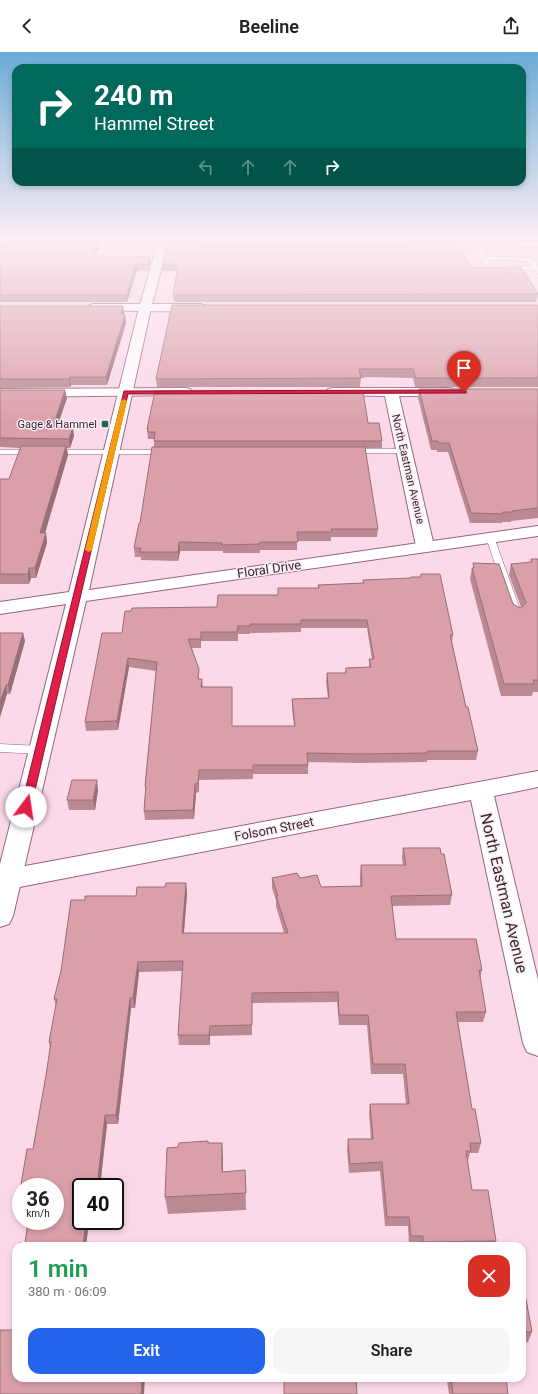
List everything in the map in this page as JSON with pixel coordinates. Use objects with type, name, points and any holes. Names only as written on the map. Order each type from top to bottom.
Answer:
[{"type":"street","points":[[0,916],[78,596],[146,302]]},
{"type":"street","points":[[84,308],[216,308]]},
{"type":"street","points":[[0,393],[196,392]]},
{"type":"street","points":[[321,392],[460,392]]},
{"type":"street","name":"North Eastman Avenue","points":[[391,392],[426,546]]},
{"type":"street","name":"Floral Drive","points":[[0,608],[538,531]]},
{"type":"street","name":"Folsom Street","points":[[9,879],[538,779]]},
{"type":"street","name":"North Eastman Avenue","points":[[481,790],[538,1043]]},
{"type":"lane","points":[[341,451],[404,451]]},
{"type":"lane","points":[[0,452],[175,452]]},
{"type":"lane","points":[[490,537],[517,615]]},
{"type":"lane","points":[[0,748],[40,750]]},
{"type":"building","points":[[172,305],[538,305],[538,378],[416,378],[413,369],[359,369],[361,378],[156,379]]},
{"type":"building","points":[[0,306],[123,306],[121,313],[125,315],[106,377],[70,377],[69,379],[0,379]]},
{"type":"building","points":[[419,389],[538,389],[538,508],[503,512],[503,514],[471,513],[449,443],[432,441]]},
{"type":"building","points":[[0,390],[65,390],[53,427],[73,427],[69,439],[0,438]]},
{"type":"building","points":[[155,391],[363,391],[368,423],[379,423],[382,441],[154,441],[155,432],[148,432],[147,429]]},
{"type":"building","points":[[21,446],[66,446],[40,533],[46,533],[35,568],[29,568],[28,574],[0,574],[0,479],[9,479]]},
{"type":"building","points":[[152,447],[365,447],[378,529],[331,529],[332,532],[297,532],[298,542],[260,542],[260,544],[222,545],[222,543],[179,542],[178,552],[140,552],[141,548],[134,548],[140,523]]},
{"type":"building","points":[[531,559],[538,559],[538,680],[533,680],[534,684],[504,684],[472,568],[474,568],[473,563],[499,564],[513,604],[520,608],[526,603],[511,564],[532,562]]},
{"type":"building","points":[[421,574],[440,574],[453,635],[450,635],[466,707],[468,707],[478,751],[427,751],[428,753],[361,754],[307,753],[308,765],[253,765],[253,770],[199,770],[198,783],[195,784],[193,810],[144,811],[157,662],[128,658],[117,721],[85,722],[102,633],[122,633],[125,611],[131,611],[132,608],[217,607],[218,595],[278,595],[278,588],[319,588],[318,585],[364,583],[363,580],[421,577]],"holes":[[[301,620],[367,620],[374,659],[369,659],[371,667],[346,668],[346,673],[327,673],[329,698],[292,699],[295,726],[232,726],[232,687],[201,687],[202,679],[198,679],[199,669],[188,639],[201,639],[201,632],[237,632],[238,626],[250,626],[250,624],[301,624]]]},
{"type":"building","points":[[0,633],[23,633],[8,685],[6,685],[0,702]]},
{"type":"building","points":[[72,780],[97,780],[93,800],[67,800]]},
{"type":"building","points":[[403,848],[440,848],[441,854],[444,854],[452,895],[391,896],[396,939],[476,939],[482,970],[479,970],[486,1012],[456,1012],[472,1109],[475,1109],[481,1143],[470,1143],[471,1151],[466,1151],[472,1190],[488,1190],[496,1241],[423,1242],[423,1236],[411,1236],[409,1217],[387,1217],[382,1162],[350,1164],[348,1139],[373,1139],[370,1104],[409,1104],[405,1064],[373,1064],[368,1015],[339,1015],[338,992],[252,993],[252,1025],[210,1026],[209,1035],[178,1035],[183,961],[138,962],[133,998],[130,998],[116,1115],[105,1115],[98,1178],[72,1178],[72,1230],[85,1230],[83,1242],[25,1242],[27,1230],[64,1230],[64,1178],[22,1178],[27,1149],[33,1149],[57,999],[54,999],[61,971],[71,900],[85,900],[85,896],[136,896],[137,887],[165,887],[166,883],[186,883],[182,933],[288,933],[272,878],[297,873],[300,878],[317,875],[321,887],[362,886],[361,865],[406,865]]},
{"type":"building","points":[[208,1141],[208,1143],[222,1143],[222,1172],[245,1170],[246,1193],[165,1197],[167,1148],[178,1147],[179,1143]]},
{"type":"building","points":[[526,1299],[532,1332],[526,1332]]},
{"type":"building","points":[[0,1330],[12,1330],[12,1382],[142,1382],[141,1394],[0,1394]]},
{"type":"building","points":[[284,1382],[356,1382],[357,1394],[284,1394]]},
{"type":"building","points":[[452,1382],[506,1382],[508,1394],[453,1394]]},
{"type":"slow traffic","points":[[89,550],[124,401]]},
{"type":"place","name":"Gage & Hammel","points":[[105,424]]},
{"type":"route","points":[[26,807],[126,392],[464,392]]}]
